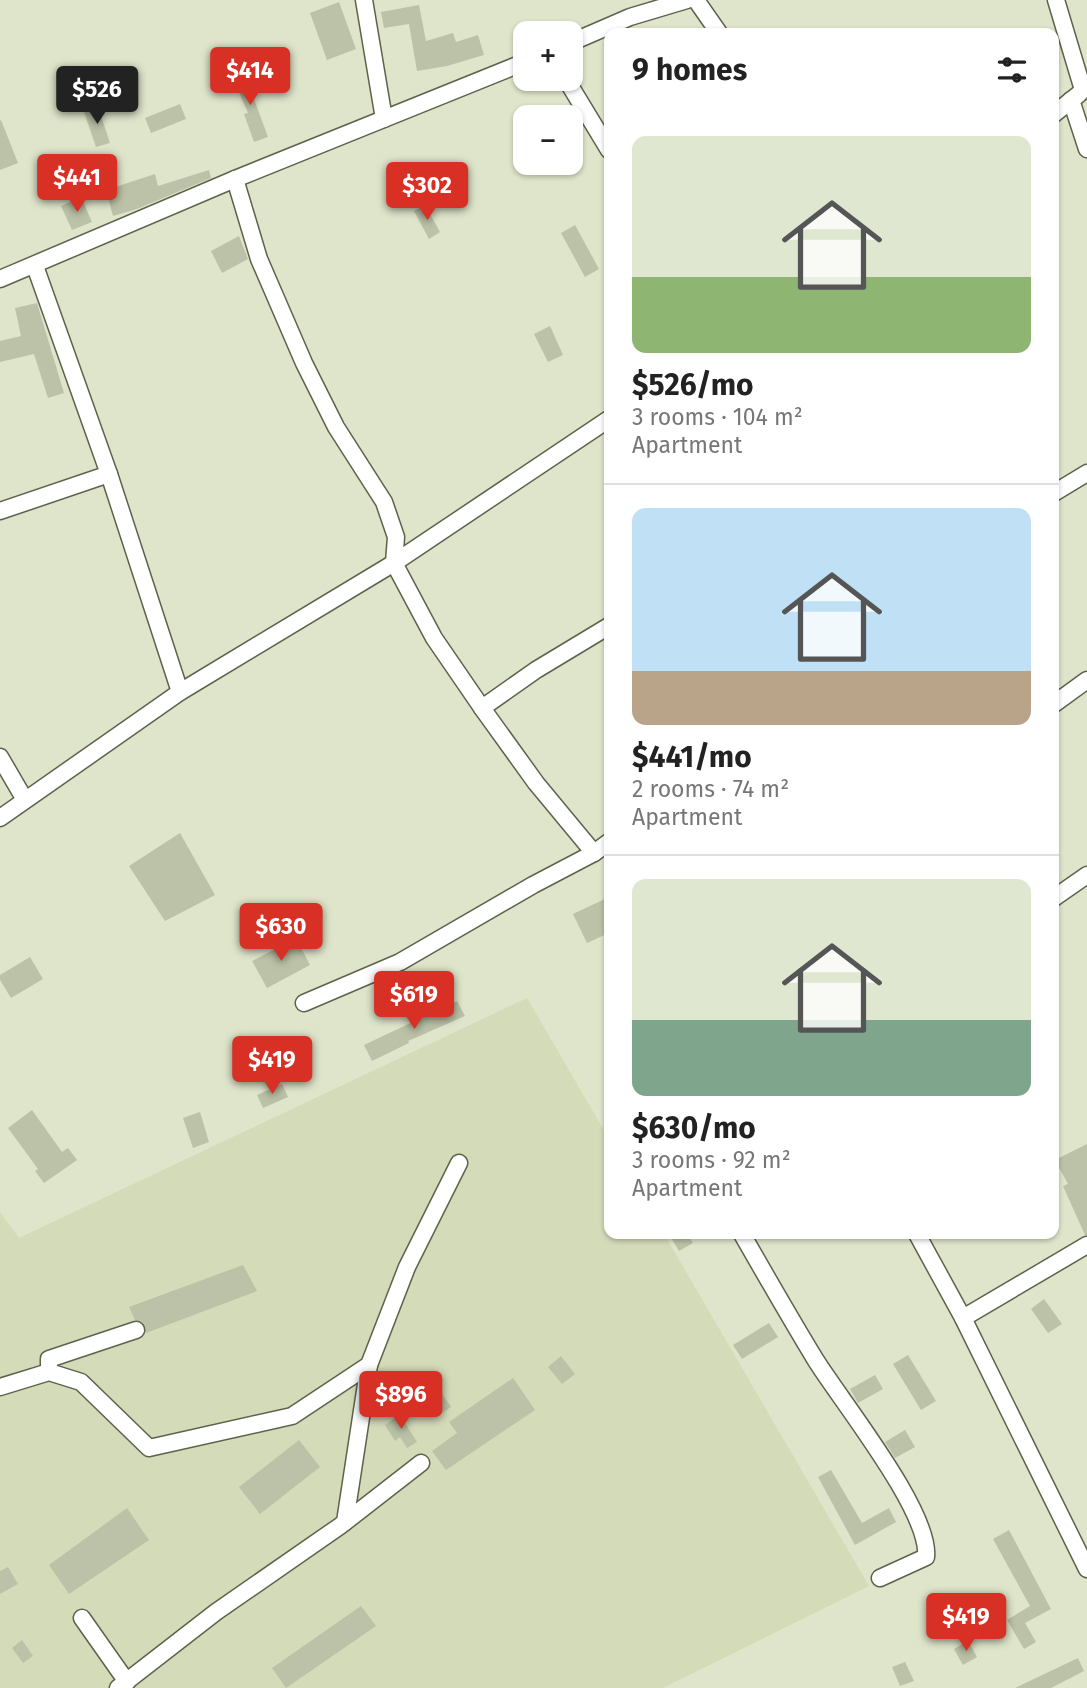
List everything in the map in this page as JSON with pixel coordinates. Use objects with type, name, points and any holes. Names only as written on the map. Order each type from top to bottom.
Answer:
[{"type":"street","points":[[365,0],[384,119]]},
{"type":"street","points":[[605,28],[630,17],[687,0]]},
{"type":"street","points":[[696,0],[716,28]]},
{"type":"street","points":[[1056,0],[1081,92],[1087,149]]},
{"type":"street","points":[[583,37],[604,28]]},
{"type":"street","points":[[0,279],[235,179],[513,67]]},
{"type":"street","points":[[573,91],[604,142]]},
{"type":"street","points":[[1059,110],[1081,92]]},
{"type":"street","points":[[235,179],[259,259],[304,363],[336,426],[384,502],[396,537],[394,563],[434,638],[536,783],[602,855],[533,885],[400,962],[304,1003]]},
{"type":"street","points":[[35,266],[109,474],[180,692]]},
{"type":"street","points":[[0,817],[180,692],[394,563],[604,422]]},
{"type":"street","points":[[1059,491],[1087,473]]},
{"type":"street","points":[[0,511],[109,474]]},
{"type":"street","points":[[482,708],[604,629]]},
{"type":"street","points":[[1059,700],[1087,680]]},
{"type":"street","points":[[0,757],[25,800]]},
{"type":"street","points":[[1059,895],[1087,875]]},
{"type":"street","points":[[345,1522],[369,1365],[407,1267],[459,1163]]},
{"type":"street","points":[[745,1239],[817,1362],[901,1490],[919,1523],[927,1545],[926,1557],[880,1578]]},
{"type":"street","points":[[920,1239],[1087,1569]]},
{"type":"street","points":[[962,1318],[1087,1245]]},
{"type":"street","points":[[49,1372],[49,1359],[136,1330]]},
{"type":"street","points":[[0,1387],[49,1372],[81,1382],[149,1448],[292,1416],[369,1365]]},
{"type":"street","points":[[82,1618],[122,1685],[216,1612],[345,1522],[421,1463]]},
{"type":"shaded area","points":[[527,998],[604,1130],[604,1239],[667,1239],[869,1586],[663,1688],[0,1688],[0,1212],[19,1238]]},
{"type":"building","points":[[339,2],[356,49],[327,60],[310,13]]},
{"type":"building","points":[[419,5],[426,41],[453,33],[456,42],[478,35],[484,55],[447,66],[417,71],[409,24],[384,28],[381,12]]},
{"type":"building","points":[[243,69],[268,137],[254,142],[244,114],[248,113],[231,74]]},
{"type":"building","points":[[97,104],[110,143],[96,147],[83,109]]},
{"type":"building","points":[[180,104],[186,119],[151,133],[145,118]]},
{"type":"building","points":[[0,121],[18,163],[0,170]]},
{"type":"building","points":[[209,170],[211,178],[137,209],[113,216],[106,190],[155,174],[158,186]]},
{"type":"building","points":[[81,197],[92,222],[72,230],[61,206]]},
{"type":"building","points":[[425,205],[440,232],[429,239],[414,211]]},
{"type":"building","points":[[575,225],[599,269],[585,277],[561,233]]},
{"type":"building","points":[[239,236],[248,259],[222,273],[211,251]]},
{"type":"building","points":[[37,303],[64,393],[48,398],[34,354],[0,362],[0,341],[21,336],[15,308]]},
{"type":"building","points":[[550,326],[563,355],[548,362],[534,334]]},
{"type":"building","points":[[180,833],[215,895],[165,921],[129,866]]},
{"type":"building","points":[[604,899],[604,935],[587,943],[573,914]]},
{"type":"building","points":[[296,938],[310,965],[267,988],[252,961]]},
{"type":"building","points":[[30,957],[43,979],[11,998],[0,980],[0,975]]},
{"type":"building","points":[[457,1001],[465,1016],[408,1041],[409,1043],[372,1061],[364,1045]]},
{"type":"building","points":[[282,1084],[288,1097],[263,1108],[257,1095]]},
{"type":"building","points":[[32,1110],[62,1152],[68,1148],[77,1160],[44,1183],[35,1171],[38,1169],[8,1128]]},
{"type":"building","points":[[200,1112],[209,1142],[193,1148],[183,1118]]},
{"type":"building","points":[[1087,1144],[1087,1235],[1063,1186],[1068,1184],[1059,1167],[1059,1158]]},
{"type":"building","points":[[672,1239],[690,1239],[693,1243],[679,1251]]},
{"type":"building","points":[[243,1265],[257,1291],[146,1333],[143,1323],[135,1320],[129,1307]]},
{"type":"building","points":[[1044,1299],[1062,1324],[1048,1333],[1031,1309]]},
{"type":"building","points":[[769,1323],[778,1337],[742,1359],[733,1345]]},
{"type":"building","points":[[908,1355],[936,1401],[921,1410],[893,1364]]},
{"type":"building","points":[[561,1356],[575,1374],[562,1384],[548,1367]]},
{"type":"building","points":[[875,1375],[883,1389],[858,1403],[850,1389]]},
{"type":"building","points":[[513,1378],[535,1410],[446,1470],[432,1451],[457,1433],[449,1422]]},
{"type":"building","points":[[441,1392],[451,1407],[436,1417],[426,1402]]},
{"type":"building","points":[[400,1415],[417,1442],[407,1448],[400,1437],[395,1441],[385,1425]]},
{"type":"building","points":[[905,1430],[915,1447],[895,1458],[885,1442]]},
{"type":"building","points":[[299,1440],[320,1467],[260,1514],[239,1487]]},
{"type":"building","points":[[831,1470],[862,1523],[889,1508],[896,1522],[855,1545],[818,1477]]},
{"type":"building","points":[[127,1508],[149,1540],[69,1594],[49,1565]]},
{"type":"building","points":[[1009,1530],[1051,1609],[1025,1623],[1036,1642],[1024,1649],[1007,1620],[1030,1606],[993,1539]]},
{"type":"building","points":[[8,1567],[18,1584],[0,1594],[0,1571]]},
{"type":"building","points":[[361,1606],[376,1626],[286,1688],[272,1668]]},
{"type":"building","points":[[22,1640],[33,1656],[23,1663],[12,1648]]},
{"type":"building","points":[[968,1641],[977,1657],[963,1665],[954,1649]]},
{"type":"building","points":[[1078,1658],[1084,1671],[1051,1688],[1015,1688]]},
{"type":"building","points":[[905,1662],[914,1681],[900,1686],[892,1667]]}]
